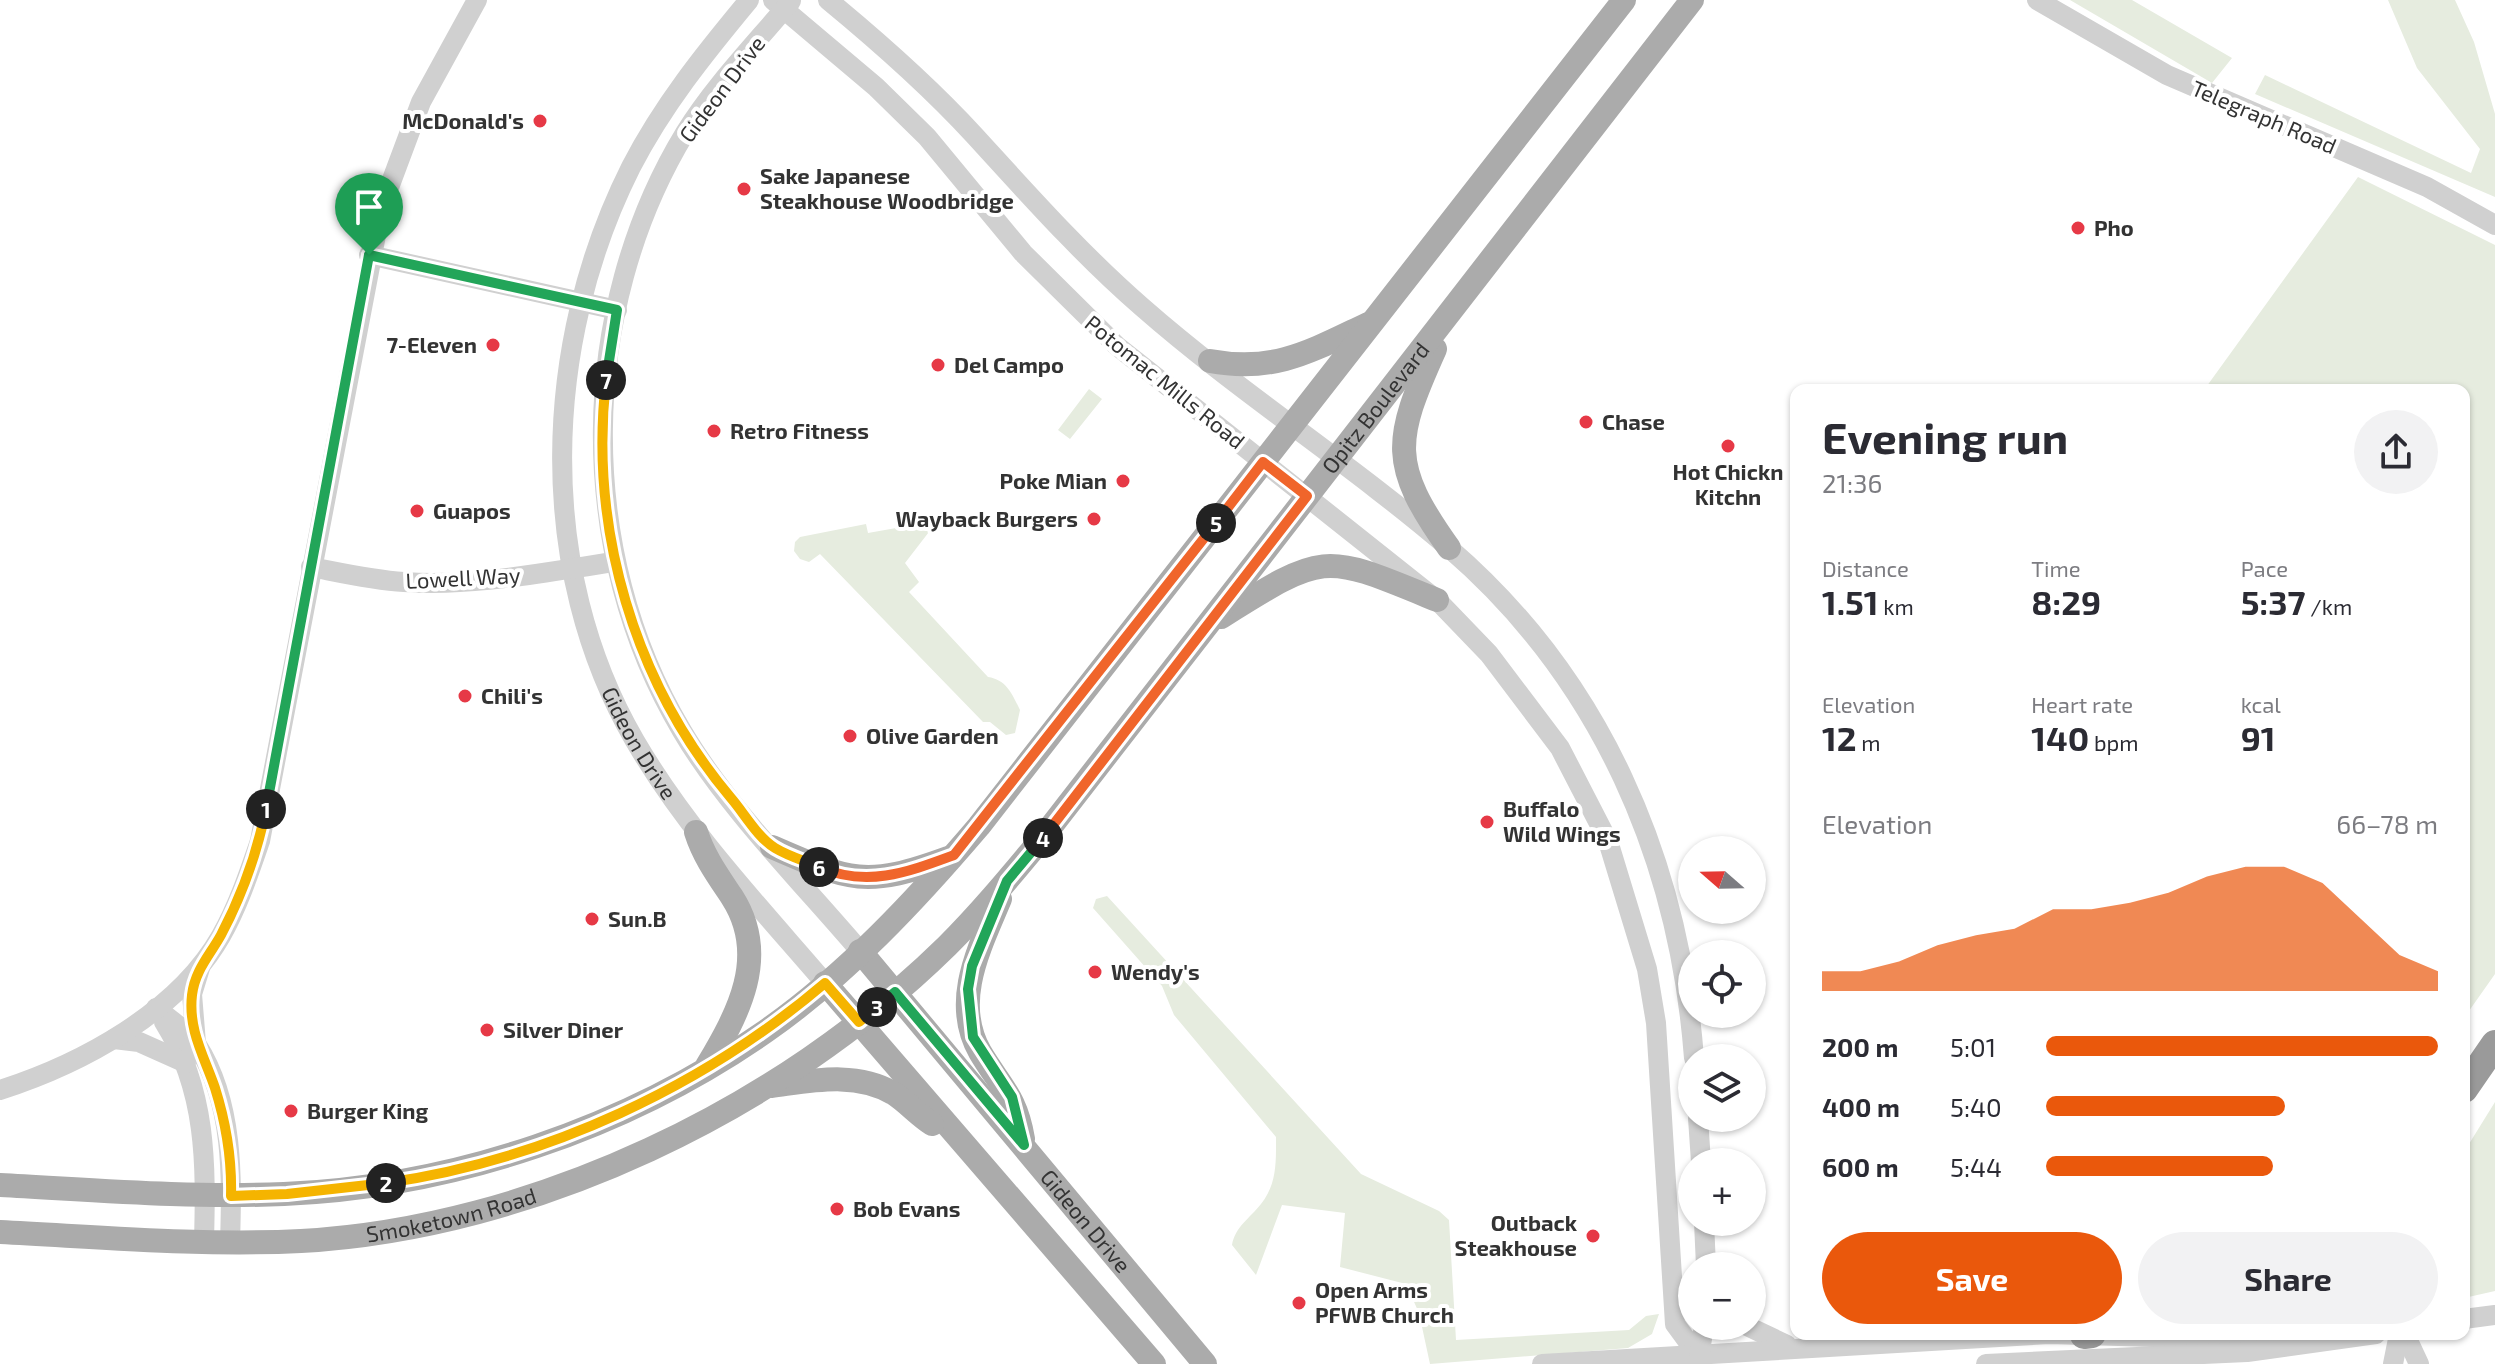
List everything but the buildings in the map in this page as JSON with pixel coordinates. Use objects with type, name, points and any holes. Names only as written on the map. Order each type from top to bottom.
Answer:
[{"type":"highway","points":[[2470,1080],[2495,1044]]},
{"type":"main road","points":[[825,983],[954,855],[1624,0]]},
{"type":"main road","name":"Opitz Boulevard","points":[[859,1022],[946,947],[1007,881],[1139,717],[1692,0]]},
{"type":"main road","points":[[1449,548],[1426,515],[1411,480],[1403,438],[1408,410],[1450,315]]},
{"type":"main road","points":[[1210,361],[1256,365],[1284,362],[1374,321]]},
{"type":"main road","points":[[1209,625],[1297,571],[1317,565],[1359,568],[1437,600]]},
{"type":"main road","points":[[696,832],[715,874],[742,917],[750,961],[736,1015],[705,1069]]},
{"type":"main road","points":[[772,847],[853,878],[875,879],[911,871],[954,855]]},
{"type":"main road","points":[[1007,881],[972,966],[968,1005],[973,1037],[1012,1097],[1024,1145]]},
{"type":"main road","name":"Gideon Drive","points":[[860,951],[1207,1360]]},
{"type":"main road","name":"Gideon Drive","points":[[825,983],[1154,1364]]},
{"type":"main road","name":"Smoketown Road","points":[[0,1185],[231,1196],[339,1190],[456,1169],[581,1129],[705,1069],[766,1031],[825,983]]},
{"type":"main road","name":"Smoketown Road","points":[[0,1232],[230,1243],[357,1235],[498,1207],[612,1167],[760,1088],[859,1022]]},
{"type":"main road","points":[[760,1088],[827,1079],[873,1084],[893,1093],[927,1121],[962,1142]]},
{"type":"street","points":[[0,1090],[30,1080],[114,1039],[156,1008],[220,938],[245,886],[260,841],[369,255],[393,172],[421,102],[477,0]]},
{"type":"street","name":"Gideon Drive","points":[[749,0],[691,70],[631,168],[608,220],[582,302],[566,397],[563,455],[570,568],[587,639],[611,695],[661,785],[696,832],[825,983]]},
{"type":"street","name":"Potomac Mills Road","points":[[828,0],[923,84],[1095,265],[1210,361],[1449,548],[1525,622],[1557,662],[1611,750],[1644,828],[1668,901],[1690,1005],[1693,1044]]},
{"type":"street","name":"Telegraph Road","points":[[2037,0],[2167,75],[2427,187],[2495,225]]},
{"type":"street","name":"Gideon Drive","points":[[783,3],[712,94],[668,164],[644,219],[617,310],[605,389],[603,474],[614,562],[642,648],[681,730],[703,764],[860,951]]},
{"type":"street","name":"Potomac Mills Road","points":[[783,3],[927,137],[1068,301],[1117,346],[1437,600],[1489,654],[1560,748],[1585,791],[1617,865],[1640,940],[1656,1023],[1675,1324],[1697,1359]]},
{"type":"street","points":[[369,255],[617,310]]},
{"type":"street","name":"Lowell Way","points":[[311,567],[406,583],[480,581],[614,562]]},
{"type":"street","points":[[205,957],[192,994],[196,1043],[223,1115],[232,1174],[230,1243]]},
{"type":"street","points":[[156,1008],[196,1043]]},
{"type":"street","points":[[156,1008],[186,1063],[203,1128],[204,1242]]},
{"type":"street","points":[[114,1039],[139,1042],[186,1063]]},
{"type":"street","points":[[2470,1318],[2495,1315]]},
{"type":"street","points":[[1766,1335],[1795,1348]]},
{"type":"street","points":[[1542,1364],[1697,1359],[1795,1348],[1975,1340]]},
{"type":"street","points":[[1986,1364],[2247,1352],[2333,1340]]},
{"type":"street","points":[[2393,1364],[2400,1340]]},
{"type":"street","points":[[2405,1340],[2419,1364]]},
{"type":"shaded area","points":[[2070,0],[2132,0],[2232,58],[2212,83]]},
{"type":"shaded area","points":[[2388,0],[2455,0],[2474,42],[2495,114],[2495,197],[2255,94],[2265,75],[2471,173],[2480,149],[2417,68]]},
{"type":"shaded area","points":[[2358,177],[2495,245],[2495,974],[2470,1009],[2470,384],[2208,384]]},
{"type":"shaded area","points":[[1089,389],[1102,399],[1070,439],[1058,430]]},
{"type":"shaded area","points":[[930,522],[932,528],[905,563],[919,582],[909,592],[988,677],[1000,681],[1008,689],[1020,710],[1015,733],[1006,735],[990,722],[983,722],[820,554],[809,562],[800,559],[794,551],[795,542],[800,537],[866,524],[868,533]]},
{"type":"shaded area","points":[[1107,896],[1361,1174],[1439,1211],[1449,1220],[1456,1340],[1629,1330],[1646,1316],[1659,1314],[1652,1334],[1628,1348],[1430,1364],[1419,1313],[1406,1284],[1340,1267],[1345,1213],[1282,1205],[1256,1275],[1232,1245],[1240,1228],[1270,1189],[1276,1137],[1174,1015],[1162,986],[1093,908],[1096,899]]},
{"type":"shaded area","points":[[2495,1102],[2495,1291],[2470,1297],[2470,1142]]},
{"type":"place","name":"McDonald's","points":[[540,121]]},
{"type":"place","name":"Sake Japanese Steakhouse Woodbridge","points":[[744,189]]},
{"type":"place","name":"Pho","points":[[2078,228]]},
{"type":"place","name":"7-Eleven","points":[[493,345]]},
{"type":"place","name":"Del Campo","points":[[938,365]]},
{"type":"place","name":"Chase","points":[[1586,422]]},
{"type":"place","name":"Retro Fitness","points":[[714,431]]},
{"type":"place","name":"Hot Chickn Kitchn","points":[[1728,446]]},
{"type":"place","name":"Poke Mian","points":[[1123,481]]},
{"type":"place","name":"Guapos","points":[[417,511]]},
{"type":"place","name":"Wayback Burgers","points":[[1094,519]]},
{"type":"place","name":"Chili's","points":[[465,696]]},
{"type":"place","name":"Olive Garden","points":[[850,736]]},
{"type":"place","name":"Buffalo Wild Wings","points":[[1487,822]]},
{"type":"place","name":"Sun.B","points":[[592,919]]},
{"type":"place","name":"Wendy's","points":[[1095,972]]},
{"type":"place","name":"Silver Diner","points":[[487,1030]]},
{"type":"place","name":"Burger King","points":[[291,1111]]},
{"type":"place","name":"Bob Evans","points":[[837,1209]]},
{"type":"place","name":"Outback Steakhouse","points":[[1593,1236]]},
{"type":"place","name":"Open Arms PFWB Church","points":[[1299,1303]]},
{"type":"route","points":[[369,255],[617,310],[605,389],[603,474],[606,519],[614,562],[642,648],[659,690],[703,764],[772,847],[836,875],[875,879],[911,871],[954,855],[1014,783],[1263,462],[1307,496],[1139,717],[1007,881],[972,966],[968,1005],[973,1037],[1012,1097],[1024,1145],[895,992],[859,1022],[825,983],[766,1031],[705,1069],[641,1103],[519,1152],[404,1180],[339,1190],[231,1196],[232,1174],[223,1115],[196,1043],[192,994],[205,957],[220,938],[245,886],[260,841],[369,255]]}]
